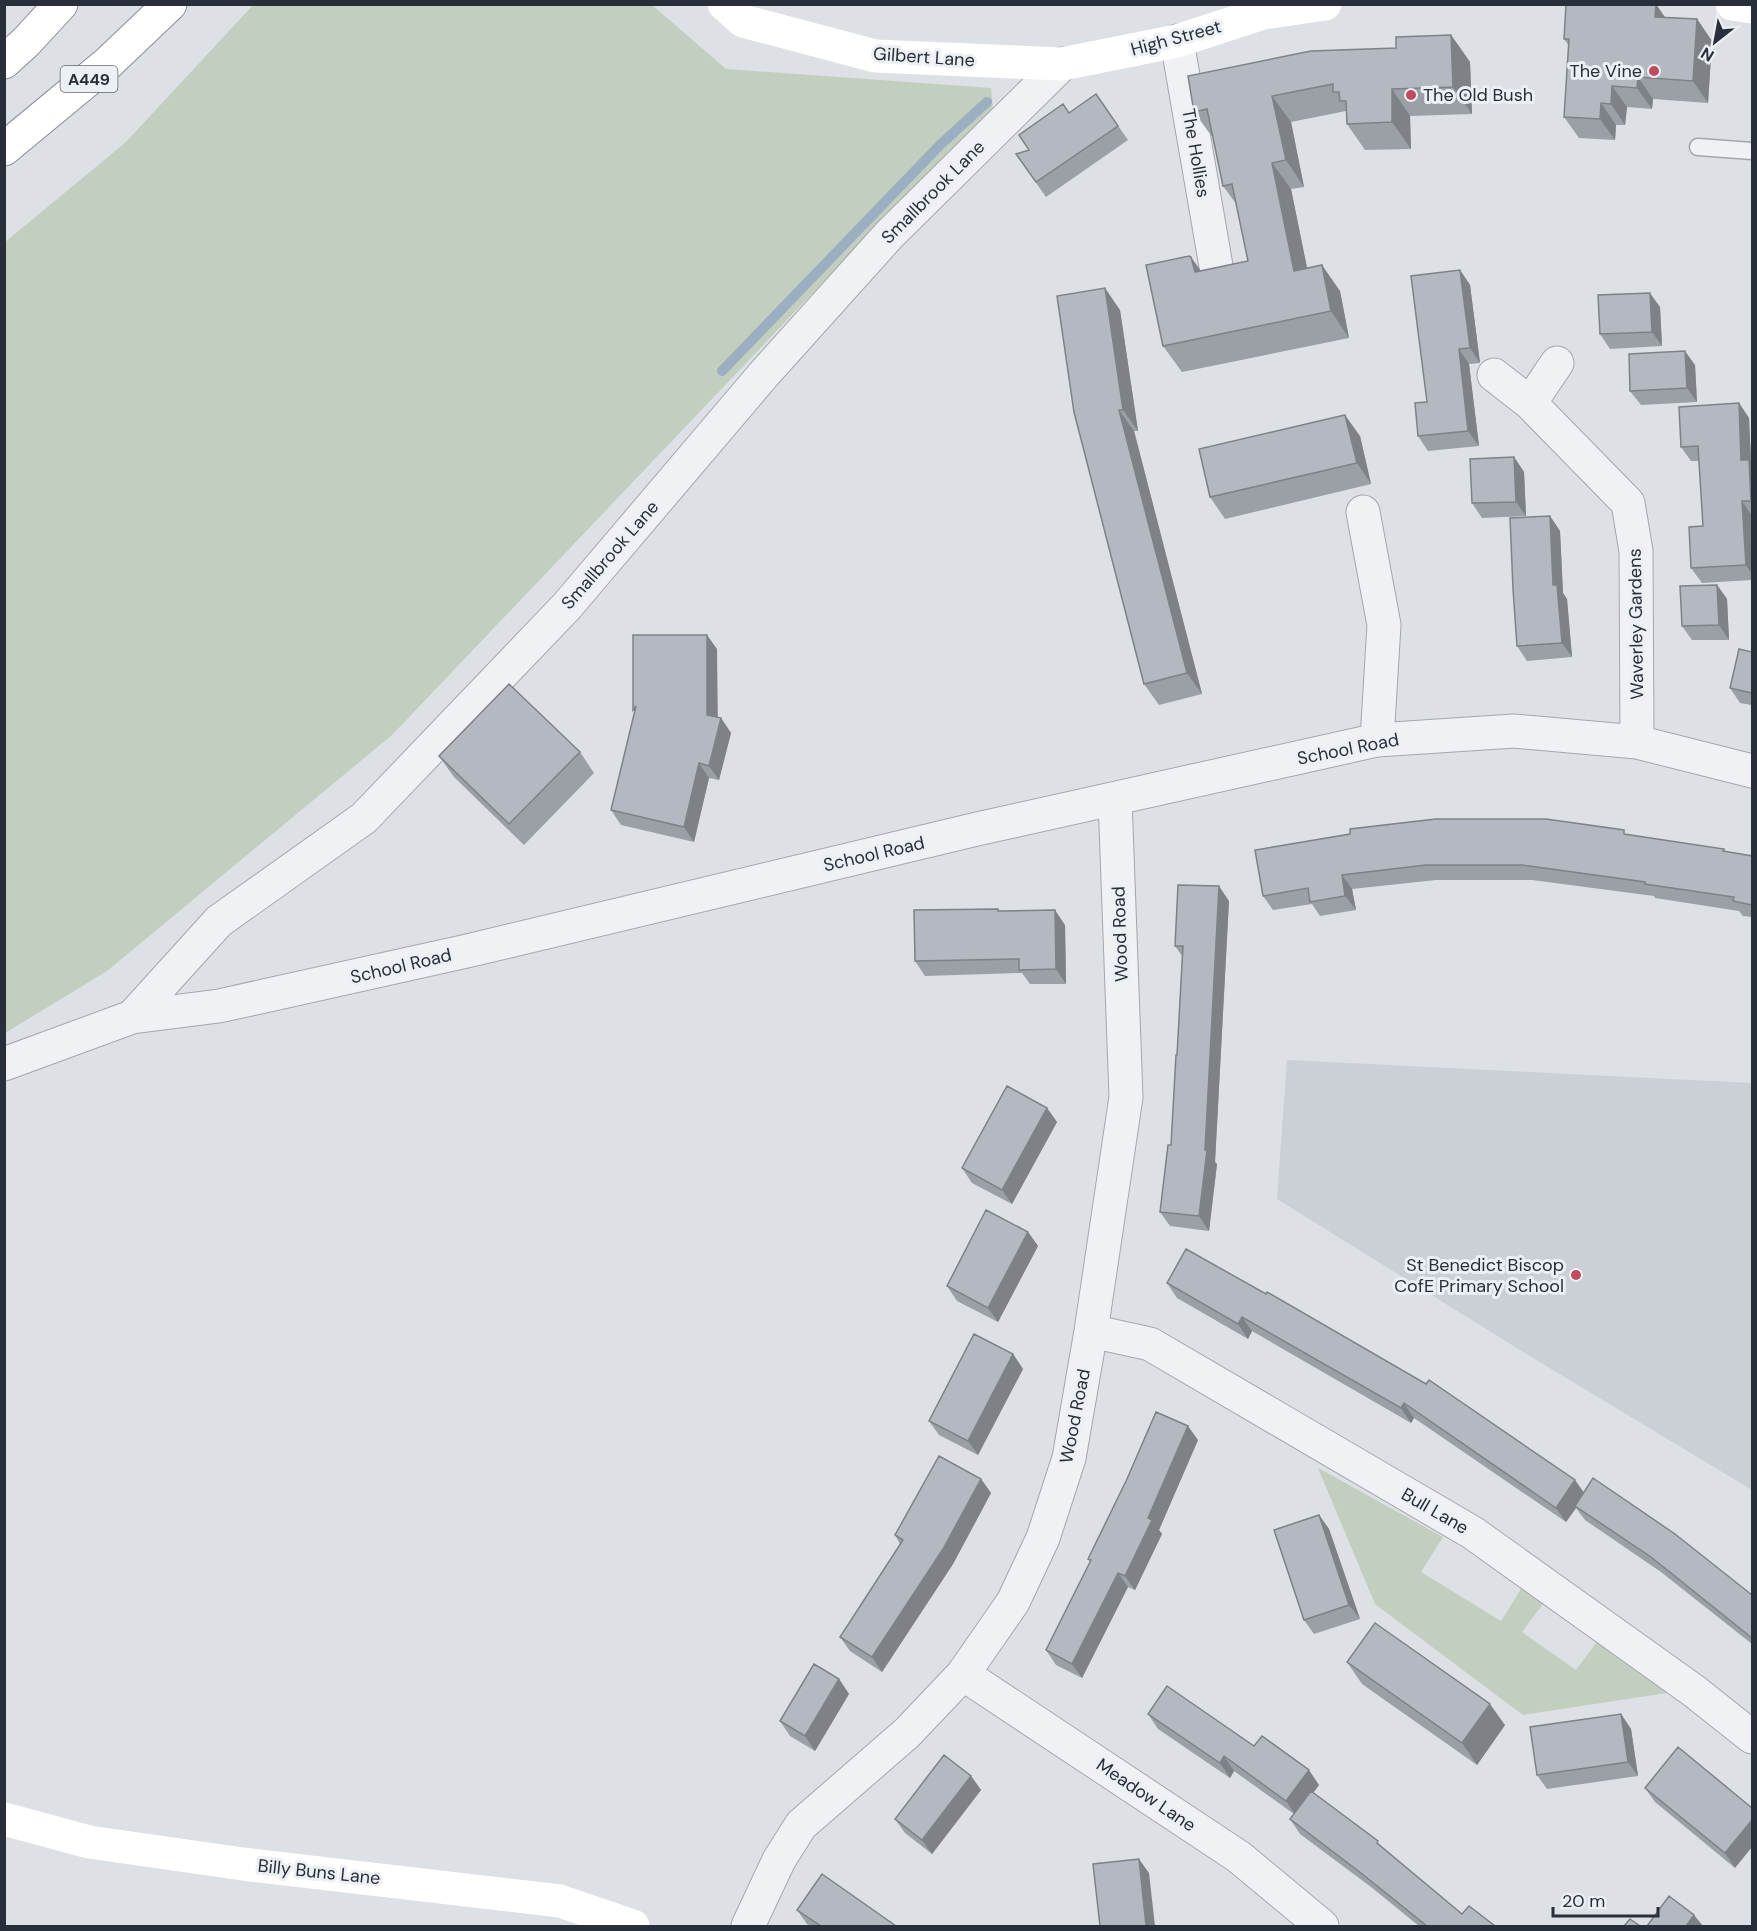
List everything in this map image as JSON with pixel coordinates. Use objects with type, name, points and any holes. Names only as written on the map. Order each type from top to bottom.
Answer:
[{"type":"main road","points":[[4,62],[61,4]]},
{"type":"main road","name":"A449","points":[[4,149],[108,63],[170,4]]},
{"type":"main road","name":"Gilbert Lane","points":[[724,4],[743,21],[875,56],[1062,64]]},
{"type":"main road","name":"High Street","points":[[1062,64],[1177,41],[1263,13],[1325,4]]},
{"type":"main road","points":[[1732,4],[1752,7]]},
{"type":"main road","name":"Billy Buns Lane","points":[[4,1819],[89,1842],[243,1864],[560,1901],[633,1926]]},
{"type":"street","name":"The Hollies","points":[[1177,41],[1216,266]]},
{"type":"street","name":"Smallbrook Lane","points":[[132,1017],[219,921],[364,818],[567,606],[764,374],[889,235],[1062,64]]},
{"type":"street","points":[[1530,403],[1557,363]]},
{"type":"street","name":"Waverley Gardens","points":[[1494,375],[1530,403],[1628,503],[1636,552],[1637,742]]},
{"type":"street","points":[[1363,512],[1384,625],[1377,740]]},
{"type":"street","name":"School Road","points":[[4,1064],[132,1017],[219,1006],[467,951],[978,829],[1377,740],[1514,730],[1637,742],[1752,771]]},
{"type":"street","name":"Wood Road","points":[[748,1926],[779,1860],[801,1825],[907,1733],[963,1674],[1013,1602],[1043,1538],[1069,1458],[1091,1331],[1126,1097],[1114,799]]},
{"type":"street","name":"Bull Lane","points":[[1091,1331],[1150,1344],[1473,1533],[1694,1691],[1752,1737]]},
{"type":"street","name":"Meadow Lane","points":[[963,1674],[1239,1857],[1322,1926]]},
{"type":"lane","points":[[1698,147],[1752,152]]},
{"type":"shaded area","name":"St Benedict Biscop CofE Primary School","points":[[1287,1060],[1752,1083],[1752,1490],[1520,1350],[1277,1199]]},
{"type":"green space","points":[[253,5],[652,5],[726,69],[991,88],[994,121],[927,173],[392,735],[107,971],[5,1033],[4,243],[126,142]]},
{"type":"green space","points":[[1318,1468],[1443,1537],[1421,1572],[1501,1621],[1523,1586],[1543,1604],[1522,1632],[1576,1670],[1597,1642],[1673,1692],[1523,1715],[1375,1604]]},
{"type":"building","points":[[1566,4],[1656,4],[1655,17],[1697,19],[1693,81],[1638,77],[1637,88],[1612,86],[1611,104],[1601,103],[1600,119],[1564,117],[1569,39],[1564,39]]},
{"type":"building","points":[[1451,35],[1453,87],[1392,89],[1392,122],[1347,124],[1346,101],[1340,101],[1339,92],[1333,92],[1333,84],[1272,96],[1286,160],[1272,163],[1294,271],[1322,265],[1331,311],[1163,346],[1146,265],[1189,256],[1195,272],[1248,261],[1232,184],[1223,186],[1207,109],[1194,112],[1188,76],[1311,51],[1396,48],[1396,37]]},
{"type":"building","points":[[1096,94],[1118,126],[1036,182],[1016,154],[1029,150],[1019,135],[1063,104],[1069,113]]},
{"type":"building","points":[[1460,270],[1470,348],[1459,349],[1468,431],[1418,436],[1415,403],[1427,402],[1411,276]]},
{"type":"building","points":[[1105,288],[1123,410],[1119,410],[1187,673],[1144,684],[1074,412],[1057,296]]},
{"type":"building","points":[[1650,293],[1652,332],[1600,334],[1598,295]]},
{"type":"building","points":[[1685,351],[1687,388],[1630,391],[1629,354]]},
{"type":"building","points":[[1739,403],[1741,460],[1749,460],[1751,501],[1742,501],[1746,565],[1691,568],[1689,527],[1703,526],[1698,446],[1681,447],[1679,407]]},
{"type":"building","points":[[1345,415],[1357,463],[1210,497],[1199,449]]},
{"type":"building","points":[[1514,457],[1516,502],[1472,503],[1470,459]]},
{"type":"building","points":[[1550,516],[1553,585],[1557,585],[1562,643],[1517,646],[1510,518]]},
{"type":"building","points":[[1717,585],[1719,625],[1682,626],[1680,586]]},
{"type":"building","points":[[633,635],[707,635],[707,715],[721,718],[709,766],[699,763],[684,827],[611,810],[636,706],[633,710]]},
{"type":"building","points":[[1739,649],[1752,652],[1752,693],[1730,688]]},
{"type":"building","points":[[509,684],[580,752],[509,824],[439,756]]},
{"type":"building","points":[[1436,819],[1546,819],[1624,830],[1624,834],[1724,849],[1723,851],[1752,856],[1752,905],[1733,901],[1734,897],[1522,865],[1426,865],[1342,875],[1345,896],[1310,902],[1308,888],[1263,896],[1255,850],[1350,834],[1350,829]]},
{"type":"building","points":[[1178,885],[1219,886],[1205,1150],[1207,1150],[1199,1216],[1160,1212],[1168,1145],[1171,1145],[1183,946],[1175,946]]},
{"type":"building","points":[[998,909],[998,911],[1055,910],[1056,969],[1019,970],[1019,959],[915,961],[914,910]]},
{"type":"building","points":[[1007,1086],[1047,1108],[1002,1190],[962,1168]]},
{"type":"building","points":[[986,1210],[1028,1232],[988,1308],[947,1286]]},
{"type":"building","points":[[1186,1249],[1266,1294],[1267,1292],[1426,1384],[1429,1380],[1575,1480],[1556,1508],[1404,1403],[1401,1408],[1242,1317],[1238,1324],[1167,1283]]},
{"type":"building","points":[[974,1334],[1013,1354],[968,1441],[929,1421]]},
{"type":"building","points":[[1156,1412],[1188,1426],[1148,1518],[1152,1520],[1125,1576],[1118,1573],[1072,1664],[1046,1650],[1091,1560],[1088,1559],[1127,1479]]},
{"type":"building","points":[[939,1456],[981,1479],[943,1549],[872,1657],[840,1637],[903,1540],[895,1535]]},
{"type":"building","points":[[1593,1478],[1675,1534],[1752,1595],[1752,1638],[1651,1557],[1575,1506]]},
{"type":"building","points":[[1319,1515],[1349,1605],[1304,1620],[1274,1530]]},
{"type":"building","points":[[1375,1623],[1490,1704],[1462,1743],[1347,1662]]},
{"type":"building","points":[[814,1664],[839,1679],[805,1736],[780,1721]]},
{"type":"building","points":[[1167,1686],[1254,1746],[1262,1736],[1309,1770],[1286,1801],[1224,1756],[1220,1763],[1148,1714]]},
{"type":"building","points":[[1621,1714],[1628,1762],[1537,1775],[1530,1727]]},
{"type":"building","points":[[1678,1747],[1752,1808],[1752,1820],[1725,1853],[1645,1788]]},
{"type":"building","points":[[944,1755],[971,1776],[922,1840],[895,1819]]},
{"type":"building","points":[[1311,1791],[1378,1841],[1377,1843],[1462,1914],[1469,1906],[1495,1926],[1427,1926],[1290,1819]]},
{"type":"building","points":[[1139,1859],[1146,1926],[1100,1926],[1093,1864]]},
{"type":"building","points":[[822,1874],[896,1926],[821,1926],[797,1910]]},
{"type":"building","points":[[1669,1896],[1694,1915],[1686,1926],[1647,1926]]},
{"type":"building","points":[[1630,1919],[1640,1926],[1624,1926]]},
{"type":"waterway","points":[[722,371],[940,145],[987,102]]},
{"type":"place","name":"The Vine","points":[[1654,71]]},
{"type":"place","name":"The Old Bush","points":[[1411,95]]},
{"type":"place","name":"St Benedict Biscop CofE Primary School","points":[[1576,1275]]}]
